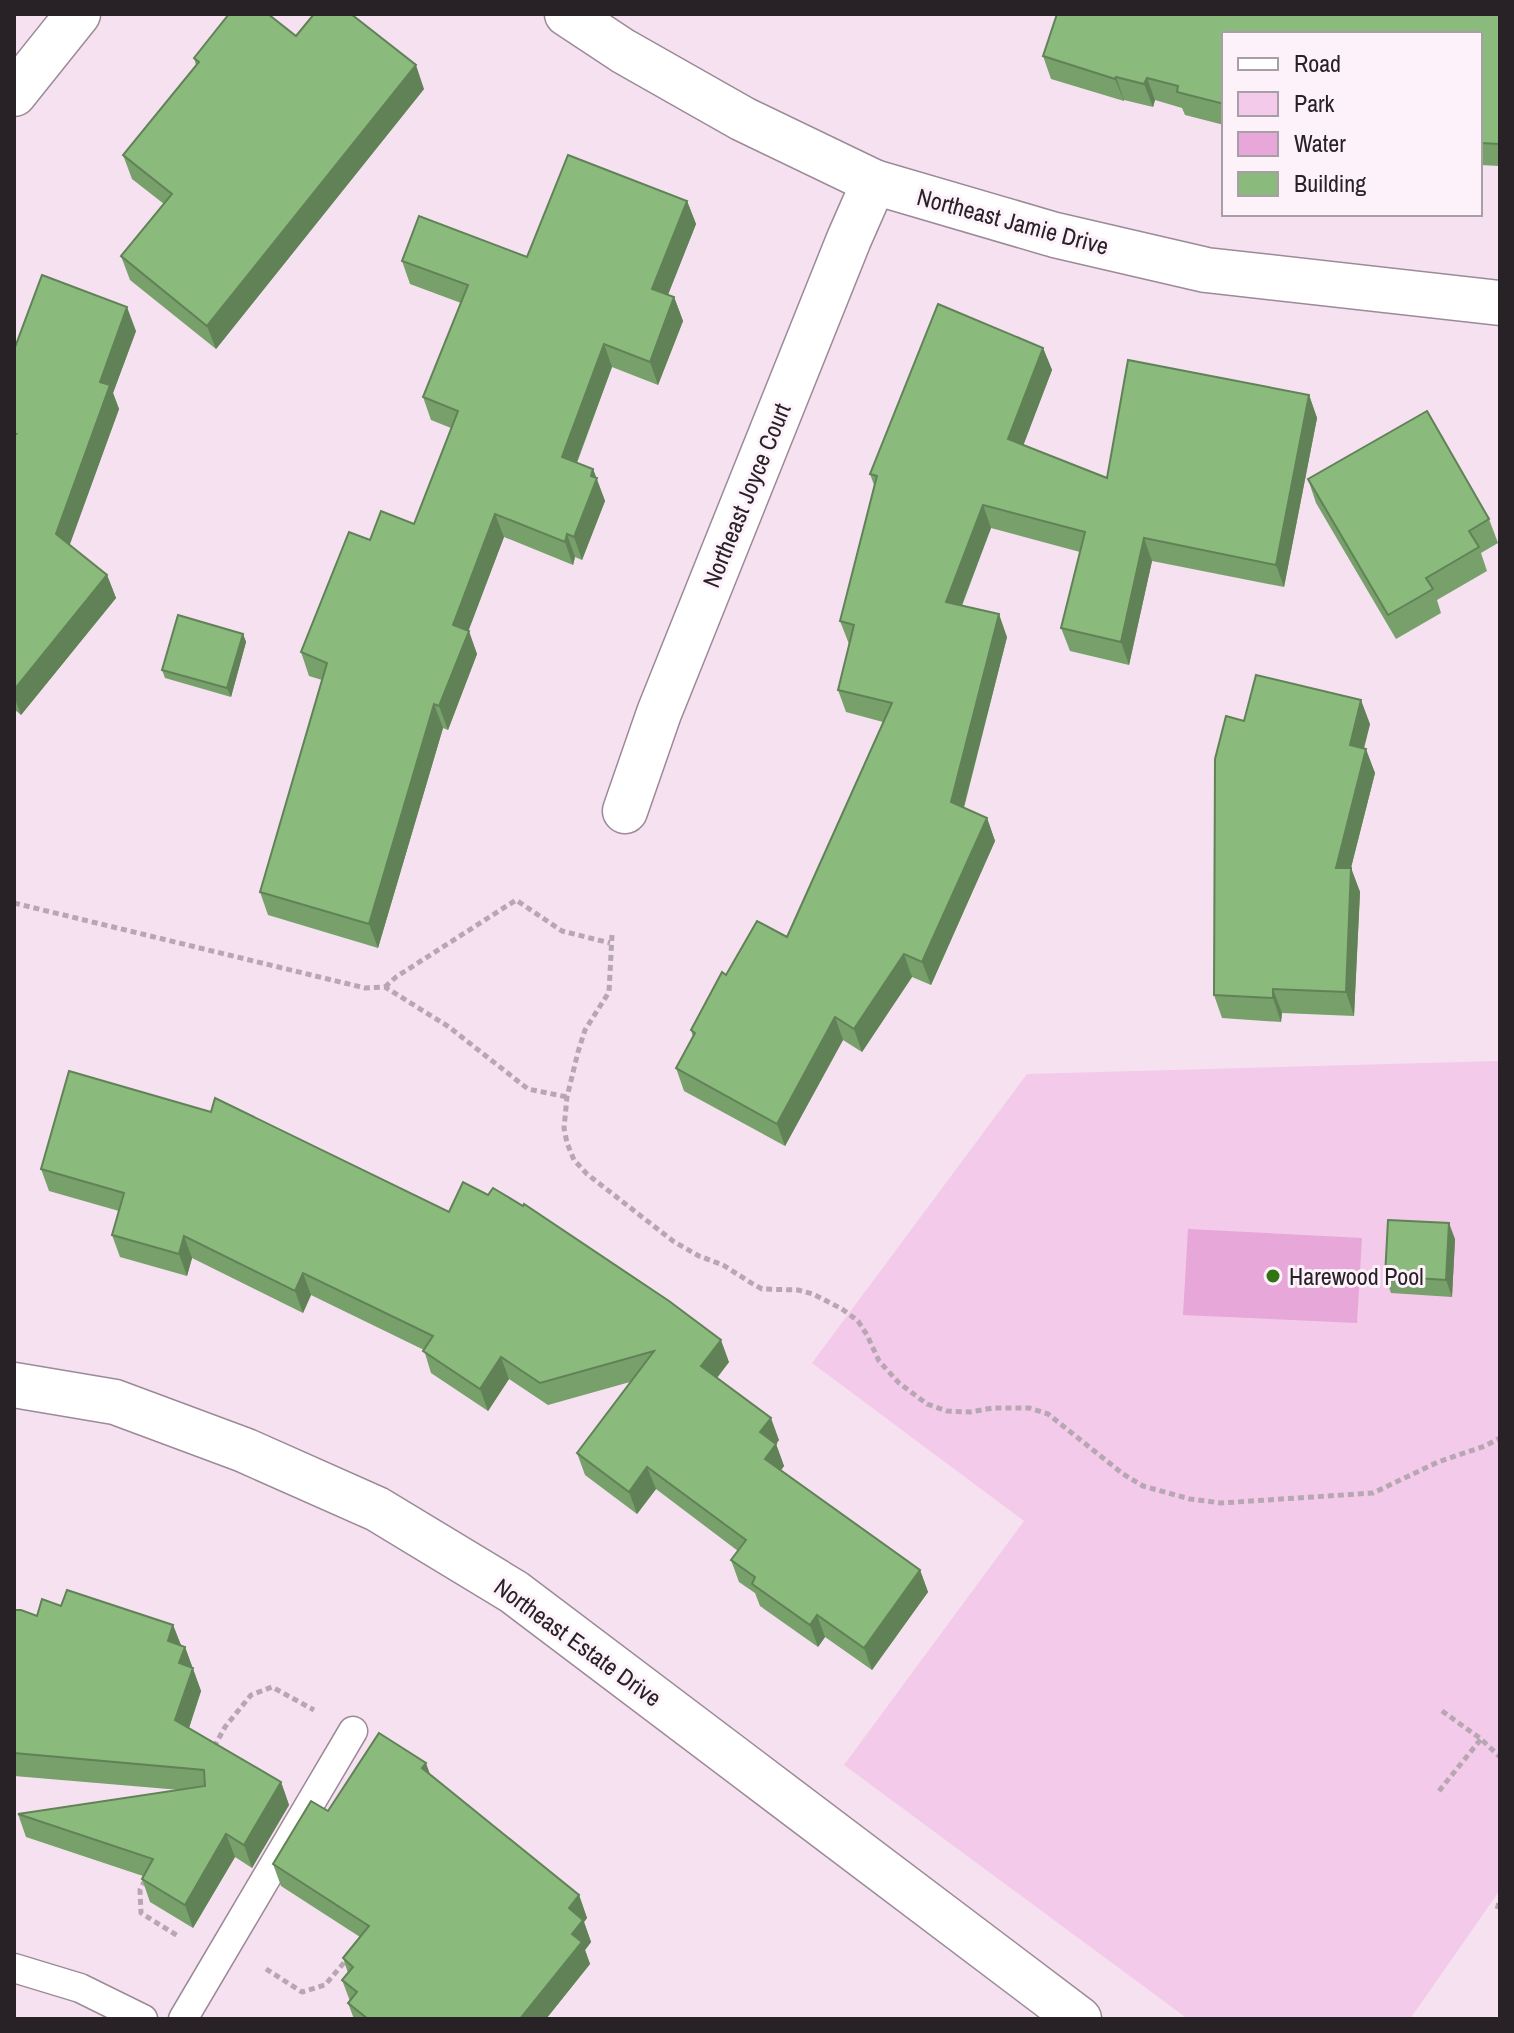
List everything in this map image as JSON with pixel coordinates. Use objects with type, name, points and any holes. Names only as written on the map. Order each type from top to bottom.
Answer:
[{"type":"street","points":[[14,94],[78,14]]},
{"type":"street","name":"Northeast Jamie Drive","points":[[567,14],[623,51],[743,119],[874,182],[1055,235],[1206,270],[1500,303]]},
{"type":"street","name":"Northeast Joyce Court","points":[[625,811],[659,713],[874,182]]},
{"type":"street","name":"Northeast Estate Drive","points":[[14,1385],[115,1402],[244,1450],[377,1509],[514,1592],[1079,2019]]},
{"type":"lane","points":[[183,2019],[353,1731]]},
{"type":"lane","points":[[14,1968],[80,1988],[143,2019]]},
{"type":"path","points":[[385,987],[516,900],[562,931],[610,943]]},
{"type":"path","points":[[14,903],[365,988],[385,987],[449,1027],[528,1089],[567,1097]]},
{"type":"path","points":[[612,935],[609,992],[585,1030],[567,1097],[564,1128],[574,1160],[587,1174],[673,1241],[699,1256],[723,1265],[762,1289],[798,1290],[842,1309],[858,1321],[879,1361],[899,1383],[927,1404],[947,1411],[1029,1408],[1048,1414],[1123,1474],[1152,1489],[1221,1503],[1373,1493],[1438,1462],[1500,1438]]},
{"type":"path","points":[[211,1754],[225,1727],[251,1695],[272,1687],[316,1710]]},
{"type":"path","points":[[1442,1711],[1500,1757]]},
{"type":"path","points":[[1439,1791],[1481,1739]]},
{"type":"path","points":[[147,1876],[140,1890],[141,1913],[186,1941]]},
{"type":"path","points":[[1497,1909],[1500,1900]]},
{"type":"path","points":[[259,1964],[302,1992],[325,1985],[356,1949]]},
{"type":"green space","points":[[1500,1061],[1500,1890],[1410,2019],[1188,2019],[844,1765],[1024,1521],[812,1363],[1027,1074]]},
{"type":"water","name":"Harewood Pool","points":[[1188,1229],[1362,1238],[1357,1323],[1183,1315]]},
{"type":"building","points":[[229,14],[268,14],[296,36],[314,14],[351,14],[416,65],[207,326],[121,256],[172,194],[123,155],[199,62],[194,58]]},
{"type":"building","points":[[1057,14],[1500,14],[1500,144],[1482,143],[1482,32],[1222,32],[1222,103],[1177,92],[1178,86],[1147,78],[1144,84],[1115,79],[1043,56]]},
{"type":"building","points":[[568,155],[687,201],[652,289],[674,297],[650,362],[604,344],[562,457],[593,469],[591,476],[597,478],[574,537],[567,534],[565,542],[495,514],[453,625],[469,631],[439,706],[434,704],[369,924],[260,892],[327,663],[301,652],[349,532],[370,540],[381,511],[414,524],[458,411],[423,397],[468,285],[402,261],[419,216],[527,257]]},
{"type":"building","points":[[42,275],[127,307],[100,382],[110,385],[56,534],[107,575],[14,690],[14,350]]},
{"type":"building","points":[[938,304],[1043,348],[1008,439],[1107,478],[1128,360],[1309,395],[1276,565],[1144,538],[1121,642],[1061,628],[1085,532],[983,505],[946,602],[999,614],[951,802],[987,818],[922,962],[904,954],[854,1029],[835,1017],[777,1124],[676,1068],[695,1033],[691,1030],[722,972],[726,975],[757,921],[787,937],[892,703],[838,690],[854,625],[840,621],[877,476],[870,474]]},
{"type":"building","points":[[1427,411],[1489,519],[1469,531],[1479,547],[1426,578],[1433,589],[1388,615],[1308,479]]},
{"type":"building","points":[[178,615],[243,634],[227,688],[162,670]]},
{"type":"building","points":[[1256,675],[1361,700],[1350,745],[1366,749],[1336,868],[1351,868],[1346,992],[1273,989],[1273,998],[1214,995],[1215,759],[1226,716],[1244,721]]},
{"type":"building","points":[[69,1071],[211,1112],[215,1098],[449,1212],[463,1182],[488,1195],[493,1188],[524,1204],[669,1301],[721,1340],[701,1366],[771,1418],[760,1432],[776,1444],[765,1459],[920,1570],[864,1648],[817,1615],[810,1625],[752,1584],[755,1577],[731,1560],[746,1540],[647,1467],[629,1492],[577,1453],[654,1351],[540,1383],[501,1357],[480,1389],[423,1351],[433,1336],[303,1273],[295,1291],[184,1236],[179,1254],[112,1235],[124,1193],[41,1169]]},
{"type":"building","points":[[1388,1220],[1449,1223],[1446,1280],[1385,1276]]},
{"type":"building","points":[[67,1590],[173,1625],[168,1641],[185,1647],[179,1663],[193,1668],[175,1720],[281,1782],[244,1845],[226,1834],[185,1905],[142,1879],[153,1859],[18,1814],[205,1786],[204,1770],[14,1753],[14,1610],[37,1616],[42,1599],[61,1606]]},
{"type":"building","points":[[379,1733],[426,1763],[422,1768],[579,1895],[569,1908],[583,1920],[572,1934],[582,1942],[520,2019],[368,2019],[348,2003],[357,1992],[342,1980],[353,1967],[343,1958],[369,1926],[273,1864],[311,1801],[328,1811]]},
{"type":"place","name":"Harewood Pool","points":[[1273,1276]]}]
